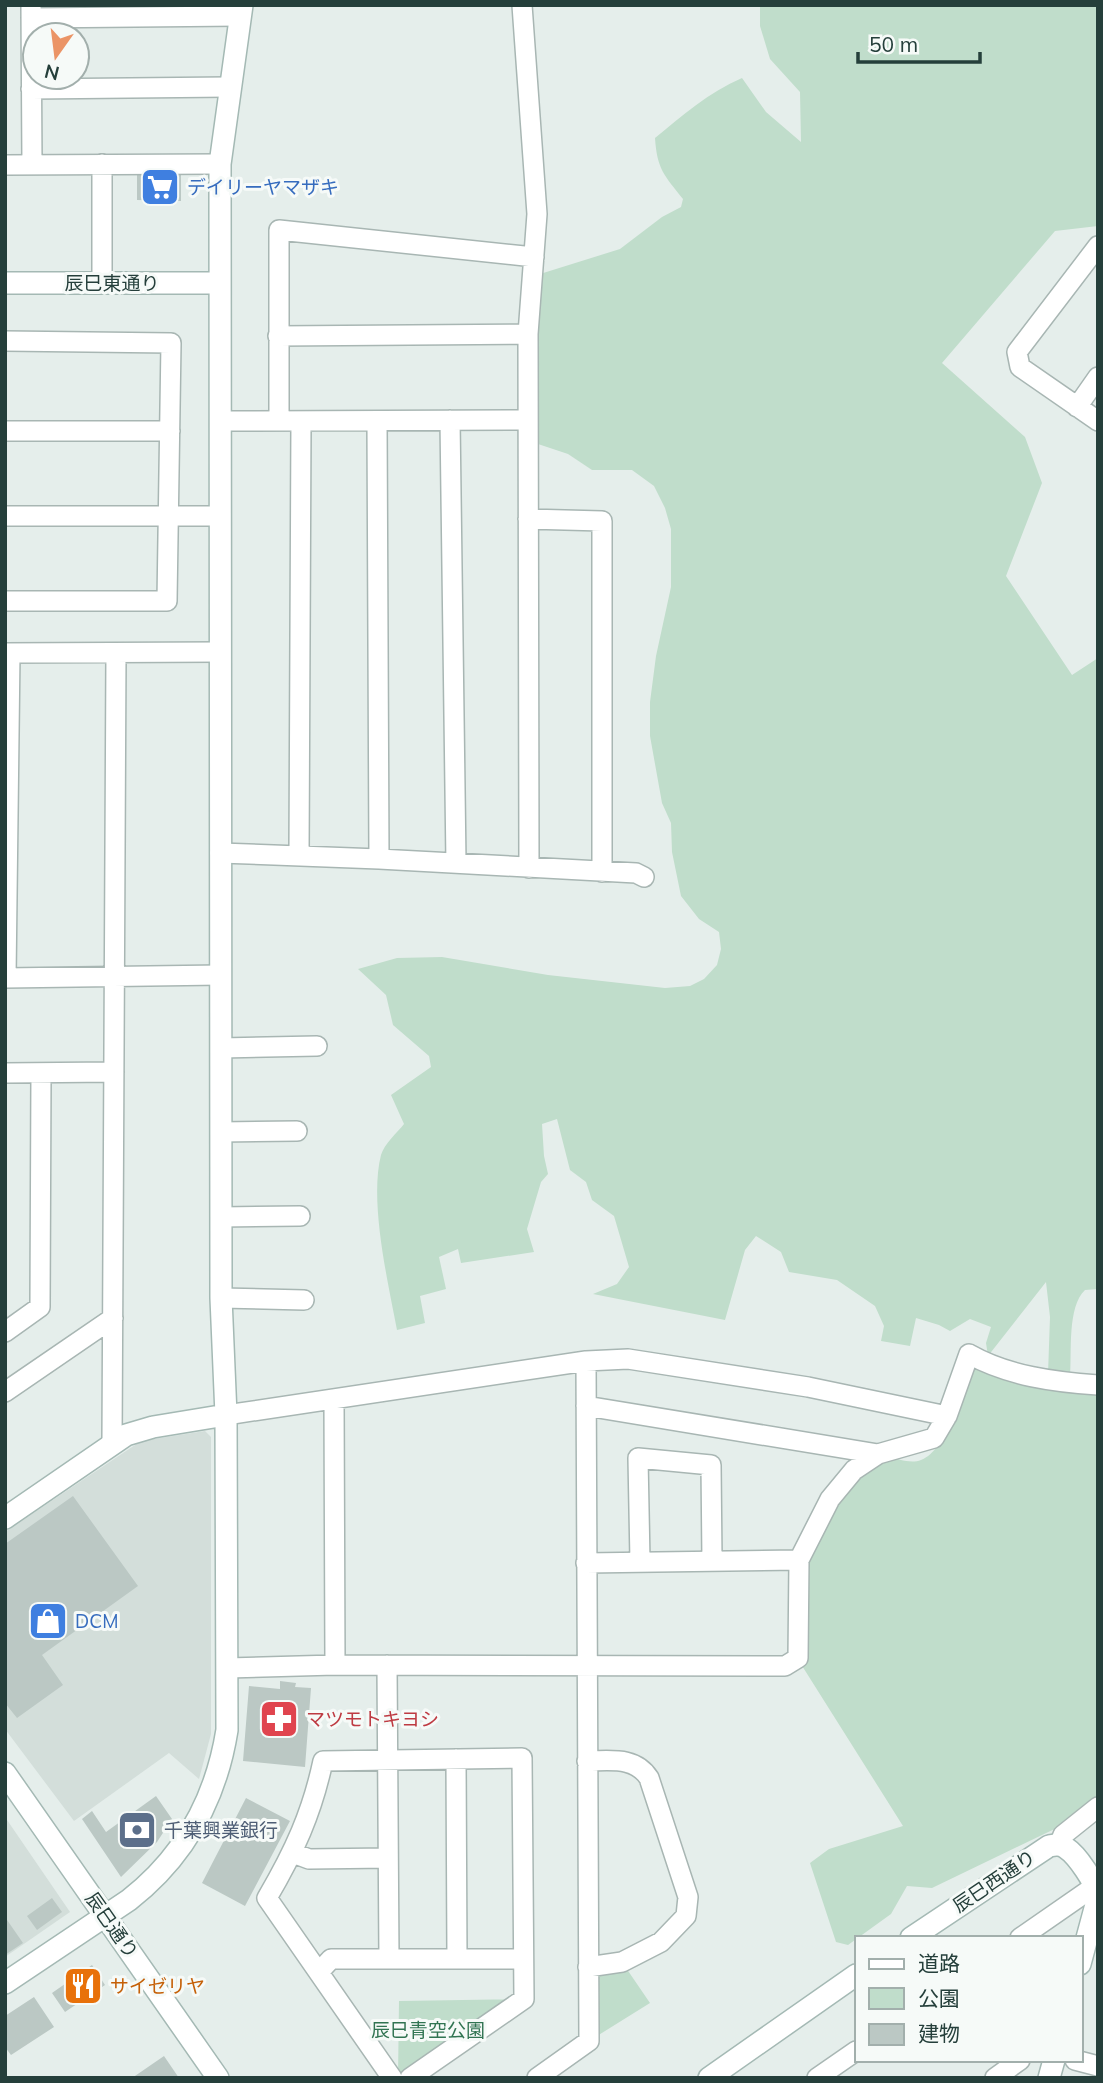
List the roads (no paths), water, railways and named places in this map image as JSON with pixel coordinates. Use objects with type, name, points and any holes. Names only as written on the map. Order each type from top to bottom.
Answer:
[{"type":"street","points":[[522,5],[537,214],[528,334],[529,868]]},
{"type":"street","points":[[5,1983],[147,1886],[180,1849],[201,1816],[217,1779],[227,1730],[226,1415],[221,1298],[219,284],[220,164],[241,10],[31,11]]},
{"type":"street","points":[[91,88],[229,87]]},
{"type":"street","points":[[31,91],[32,165]]},
{"type":"street","points":[[102,164],[102,284]]},
{"type":"street","points":[[5,165],[220,164]]},
{"type":"street","points":[[279,421],[279,230],[534,257]]},
{"type":"street","points":[[1098,246],[1017,352],[1020,367],[1098,421]]},
{"type":"street","name":"辰巳東通り","points":[[5,283],[219,284]]},
{"type":"street","points":[[278,335],[528,334]]},
{"type":"street","points":[[5,341],[171,343],[167,601],[5,601]]},
{"type":"street","points":[[1077,407],[1098,377]]},
{"type":"street","points":[[450,420],[456,863]]},
{"type":"street","points":[[220,421],[527,420]]},
{"type":"street","points":[[299,856],[301,421]]},
{"type":"street","points":[[377,421],[379,859]]},
{"type":"street","points":[[5,431],[170,431]]},
{"type":"street","points":[[5,516],[220,516]]},
{"type":"street","points":[[528,519],[602,521],[602,872]]},
{"type":"street","points":[[220,652],[8,653],[6,978],[221,975]]},
{"type":"street","points":[[112,1444],[116,653]]},
{"type":"street","points":[[220,853],[636,873],[644,877]]},
{"type":"street","points":[[221,1048],[317,1046]]},
{"type":"street","points":[[5,1073],[114,1072]]},
{"type":"street","points":[[5,1332],[40,1307],[41,1073]]},
{"type":"street","points":[[221,1132],[298,1130]]},
{"type":"street","points":[[221,1217],[300,1216]]},
{"type":"street","points":[[221,1298],[304,1300]]},
{"type":"street","points":[[5,1392],[113,1318]]},
{"type":"street","points":[[227,1668],[335,1665],[785,1666],[798,1658],[799,1560],[830,1499],[854,1470],[878,1454],[934,1438],[947,1416],[969,1354],[992,1367],[1011,1372],[1070,1383],[1098,1385]]},
{"type":"street","points":[[5,1518],[112,1444],[138,1430],[586,1361],[628,1359],[808,1387],[947,1416]]},
{"type":"street","points":[[537,2078],[589,2042],[586,1361]]},
{"type":"street","points":[[334,1399],[335,1665]]},
{"type":"street","points":[[586,1406],[878,1454]]},
{"type":"street","points":[[640,1561],[638,1458],[711,1465],[712,1560]]},
{"type":"street","points":[[586,1563],[799,1560]]},
{"type":"street","points":[[387,1665],[389,1958]]},
{"type":"street","points":[[392,2078],[267,1898],[293,1853],[317,1792],[323,1761],[522,1758],[524,1999],[410,2078]]},
{"type":"street","points":[[456,1759],[457,1959]]},
{"type":"street","points":[[587,1761],[626,1761],[645,1771],[684,1884],[688,1907],[686,1916],[661,1942],[622,1962],[588,1967]]},
{"type":"street","name":"辰巳通り","points":[[5,1773],[218,2078]]},
{"type":"street","points":[[1059,1845],[1063,1835],[1098,1807]]},
{"type":"street","name":"辰巳西通り","points":[[914,1936],[1049,1846],[1059,1845],[1068,1849],[1097,1893]]},
{"type":"street","points":[[293,1853],[309,1859],[388,1858]]},
{"type":"street","points":[[1023,1936],[1097,1893]]},
{"type":"street","points":[[1082,1956],[1097,1893]]},
{"type":"street","points":[[319,1972],[331,1959],[523,1959]]},
{"type":"street","points":[[709,2078],[732,2071],[855,1976]]},
{"type":"street","points":[[817,2078],[855,2052]]},
{"type":"street","points":[[995,2078],[1017,2062]]},
{"type":"place","name":"デイリーヤマザキ","points":[[160,187]]},
{"type":"place","name":"DCM","points":[[48,1621]]},
{"type":"place","name":"マツモトキヨシ","points":[[279,1719]]},
{"type":"place","name":"千葉興業銀行","points":[[137,1830]]},
{"type":"place","name":"サイゼリヤ","points":[[83,1986]]},
{"type":"park label","name":"辰巳青空公園","points":[[428,2030]]}]
